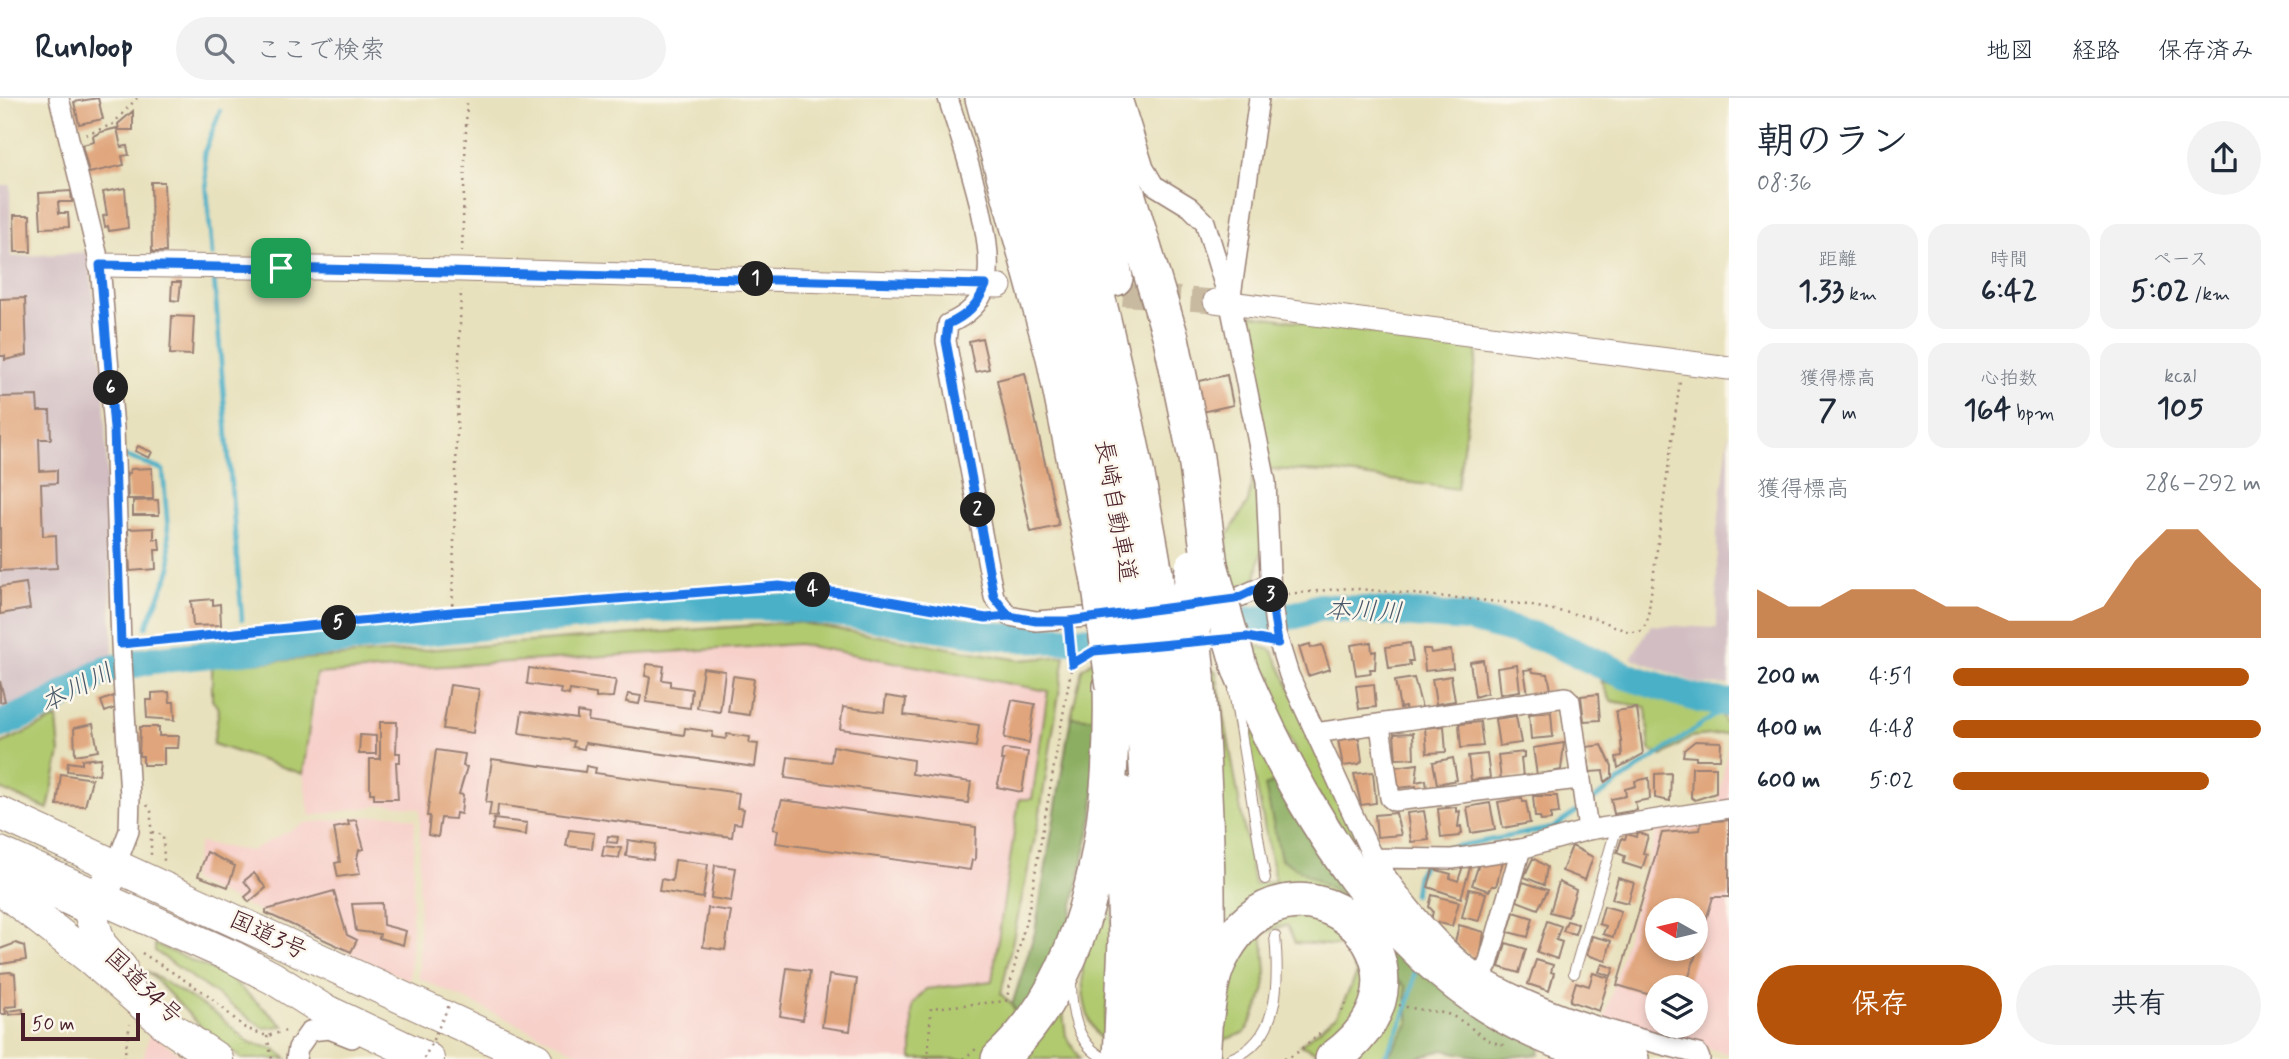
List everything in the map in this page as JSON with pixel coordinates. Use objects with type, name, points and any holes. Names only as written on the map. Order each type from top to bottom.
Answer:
[{"type":"highway","points":[[983,98],[1054,357],[1158,573],[1173,680],[1178,838],[1143,1043]]},
{"type":"highway","points":[[999,98],[1074,311]]},
{"type":"highway","name":"長崎自動車道","points":[[1014,98],[1074,311],[1114,493],[1158,573]]},
{"type":"highway","points":[[1043,98],[1090,264],[1121,392],[1158,573],[1173,680],[1208,855],[1209,947],[1143,1043]]},
{"type":"highway","name":"長崎自動車道","points":[[1064,98],[1116,288],[1141,408],[1158,573]]},
{"type":"highway","points":[[1072,98],[1102,209],[1116,288]]},
{"type":"highway","points":[[1098,98],[1171,338],[1199,478],[1158,573],[1101,648],[1173,680],[1268,734],[1306,803],[1377,902],[1427,957],[1478,999],[1534,1031],[1589,1050],[1631,1059]]},
{"type":"highway","points":[[1143,1043],[1126,940],[1124,830],[1173,680]]},
{"type":"highway","points":[[999,1059],[1034,1023],[1049,1001],[1071,954],[1088,896],[1104,818],[1111,748],[1173,680]]},
{"type":"highway","points":[[1143,1043],[1153,870],[1173,680]]},
{"type":"highway","name":"国道3号","points":[[0,813],[536,1059]]},
{"type":"highway","name":"国道3号","points":[[0,853],[96,906],[233,957],[395,1050],[426,1059]]},
{"type":"highway","points":[[96,906],[116,866]]},
{"type":"highway","points":[[116,866],[122,883],[134,892],[278,963],[337,1011],[395,1050]]},
{"type":"highway","points":[[0,888],[90,958],[168,1026],[218,1059]]},
{"type":"highway","points":[[1143,1043],[1218,962],[1238,929],[1269,907],[1286,902],[1319,903],[1350,918],[1363,931],[1373,947],[1381,984],[1373,1020],[1362,1035],[1333,1059]]},
{"type":"highway","name":"国道34号","points":[[96,906],[96,935],[105,952],[218,1059]]},
{"type":"highway","points":[[1143,1043],[1202,1059]]},
{"type":"street","points":[[59,98],[100,265],[114,428],[130,831],[116,866]]},
{"type":"street","points":[[948,98],[980,207],[993,286]]},
{"type":"street","points":[[1122,98],[1144,168],[1154,185],[1190,207],[1205,222],[1266,482],[1270,589],[1276,633],[1289,675],[1373,858],[1393,887],[1453,953],[1482,975],[1566,1015],[1698,1054],[1700,1059]]},
{"type":"street","points":[[1222,302],[1259,98]]},
{"type":"street","points":[[100,265],[461,270],[993,286]]},
{"type":"street","points":[[993,286],[960,319],[948,324],[946,341],[994,597],[1009,616],[1036,621],[1068,621],[1235,599],[1270,589]]},
{"type":"street","points":[[1222,302],[1729,368]]},
{"type":"street","points":[[1315,733],[1566,697],[1570,701],[1583,805]]},
{"type":"street","points":[[1380,724],[1390,798],[1394,801],[1583,805],[1618,825],[1729,808]]},
{"type":"street","points":[[1373,858],[1429,859],[1521,849],[1583,805]]},
{"type":"street","points":[[1482,975],[1488,964],[1521,849]]},
{"type":"street","points":[[0,874],[96,906]]},
{"type":"street","points":[[296,1059],[303,1039],[319,1028],[395,1050]]},
{"type":"lane","points":[[1173,680],[1265,878]]},
{"type":"lane","points":[[1574,972],[1618,825]]},
{"type":"lane","points":[[1230,1059],[1250,1047],[1262,1034],[1270,1019],[1278,980],[1275,936]]},
{"type":"lane","points":[[1071,954],[1074,1020],[1090,1049],[1143,1043]]},
{"type":"path","points":[[69,141],[113,124],[137,98]]},
{"type":"path","points":[[452,612],[467,98]]},
{"type":"path","points":[[1270,589],[1348,588],[1521,604],[1595,618],[1626,631],[1640,632],[1647,623],[1682,362]]},
{"type":"path","points":[[121,644],[452,612],[779,586],[849,594],[986,618],[1009,616]]},
{"type":"path","points":[[928,1059],[931,1009],[1006,1001],[1029,908],[1072,664],[1068,621]]},
{"type":"path","points":[[1072,664],[1101,648]]},
{"type":"path","points":[[152,832],[163,835],[165,871]]},
{"type":"path","points":[[142,953],[208,995],[245,1028],[267,1036],[292,1029]]},
{"type":"path","points":[[1339,1017],[1347,1000],[1359,995]]},
{"type":"path","points":[[426,1059],[450,1003]]},
{"type":"path","points":[[1399,1005],[1417,1011],[1449,1015],[1491,1043],[1511,1045]]},
{"type":"path","points":[[124,1059],[132,1013]]},
{"type":"path","points":[[1284,1059],[1294,1055],[1330,1025]]},
{"type":"path","points":[[267,1036],[272,1059]]},
{"type":"shaded area","points":[[0,185],[10,185],[11,257],[88,252],[104,383],[113,654],[0,714]]},
{"type":"shaded area","points":[[1729,431],[1729,685],[1699,684],[1631,658],[1651,625],[1717,628],[1717,532]]},
{"type":"shaded area","points":[[798,644],[1048,691],[1001,995],[925,1059],[596,1059],[581,1054],[419,978],[420,809],[388,804],[310,816],[303,774],[314,707],[316,674]]},
{"type":"shaded area","points":[[1729,737],[1729,1054],[1670,1038],[1708,1038],[1708,975],[1645,975],[1645,1031],[1604,1020],[1658,826],[1717,811]]},
{"type":"shaded area","points":[[394,814],[415,820],[410,981],[191,880],[199,843],[250,851],[305,823]]},
{"type":"shaded area","points":[[150,1033],[187,1059],[143,1059]]},
{"type":"green space","points":[[1238,313],[1478,347],[1457,489],[1340,473],[1269,469]]},
{"type":"green space","points":[[1254,471],[1263,542],[1256,579],[1228,593],[1223,563],[1228,535],[1248,502]]},
{"type":"green space","points":[[795,622],[1020,660],[1065,656],[1039,819],[1001,994],[1012,1005],[1021,1022],[981,1059],[912,1059],[912,1005],[926,989],[992,981],[1019,799],[1032,799],[1048,691],[798,644],[316,674],[303,774],[213,744],[219,709],[212,700],[212,666]]},
{"type":"green space","points":[[1243,642],[1272,650],[1390,897],[1311,784]]},
{"type":"green space","points":[[1095,659],[1098,719],[1071,717],[1082,669]]},
{"type":"green space","points":[[1207,670],[1216,671],[1254,884],[1275,881],[1240,701],[1358,894],[1392,936],[1312,890],[1218,941]]},
{"type":"green space","points":[[1601,681],[1721,713],[1729,733],[1692,737],[1662,756],[1650,750],[1646,707],[1611,701]]},
{"type":"green space","points":[[1071,717],[1098,719],[1093,815],[1070,919],[1021,1022],[1012,1005],[1035,932]]},
{"type":"green space","points":[[57,718],[60,753],[48,809],[0,789],[0,744]]},
{"type":"green space","points":[[1281,780],[1358,894],[1346,898],[1281,859],[1265,786]]},
{"type":"green space","points":[[1114,824],[1111,974],[1102,1041],[1089,1019],[1083,994],[1083,965],[1092,905]]},
{"type":"green space","points":[[1292,912],[1349,933],[1369,990],[1356,1025],[1323,1055],[1300,1045],[1337,1015],[1357,974],[1343,946],[1295,943],[1287,925],[1262,933],[1265,985],[1259,1005],[1245,1033],[1214,1043],[1222,983],[1260,922]]},
{"type":"green space","points":[[1392,936],[1541,1044],[1539,1054],[1490,1059],[1443,1050],[1414,1059],[1386,1059],[1409,1023],[1405,986],[1388,973],[1382,943]]},
{"type":"green space","points":[[155,944],[228,977],[284,1026],[263,1028],[155,951]]},
{"type":"green space","points":[[147,971],[218,1015],[250,1043],[275,1049],[287,1059],[243,1059],[210,1036]]},
{"type":"green space","points":[[1388,973],[1405,986],[1409,1023],[1386,1059],[1348,1059]]},
{"type":"green space","points":[[1062,1006],[1066,1036],[1080,1059],[1013,1059]]},
{"type":"building","points":[[98,98],[103,119],[79,124],[74,102]]},
{"type":"building","points":[[133,111],[133,130],[119,130],[118,124]]},
{"type":"building","points":[[117,128],[121,147],[127,146],[129,155],[122,156],[124,165],[89,173],[82,145],[94,142],[93,136],[101,132]]},
{"type":"building","points":[[151,182],[164,182],[166,252],[152,252]]},
{"type":"building","points":[[125,188],[128,228],[109,231],[108,226],[105,227],[103,216],[107,215],[103,192]]},
{"type":"building","points":[[71,191],[72,202],[58,202],[59,213],[68,213],[69,227],[41,228],[39,193]]},
{"type":"building","points":[[14,215],[30,215],[31,252],[15,252]]},
{"type":"building","points":[[172,282],[181,282],[179,301],[171,300]]},
{"type":"building","points":[[25,298],[27,355],[5,360],[5,356],[0,356],[0,299]]},
{"type":"building","points":[[172,316],[194,317],[192,355],[170,354]]},
{"type":"building","points":[[982,338],[989,369],[975,372],[969,341]]},
{"type":"building","points":[[1025,373],[1059,526],[1031,532],[997,380]]},
{"type":"building","points":[[1227,375],[1233,405],[1184,416],[1177,386]]},
{"type":"building","points":[[37,396],[38,411],[50,411],[51,439],[39,439],[40,471],[57,470],[57,483],[41,484],[43,536],[56,535],[57,568],[0,571],[0,397]]},
{"type":"building","points":[[138,446],[152,452],[149,458],[135,451]]},
{"type":"building","points":[[152,468],[153,499],[128,499],[127,473],[130,473],[130,469]]},
{"type":"building","points":[[158,500],[159,515],[133,515],[133,501]]},
{"type":"building","points":[[154,528],[154,539],[159,539],[160,550],[155,550],[156,569],[130,571],[128,529]]},
{"type":"building","points":[[26,583],[30,609],[0,614],[0,587]]},
{"type":"building","points":[[213,599],[213,605],[220,604],[221,625],[193,626],[191,601]]},
{"type":"building","points":[[1371,642],[1372,652],[1376,651],[1375,669],[1370,669],[1371,673],[1356,675],[1351,645]]},
{"type":"building","points":[[1410,643],[1413,661],[1409,661],[1410,665],[1389,668],[1386,647]]},
{"type":"building","points":[[1310,644],[1311,648],[1322,645],[1330,669],[1308,676],[1299,647]]},
{"type":"building","points":[[1423,649],[1430,649],[1431,653],[1451,650],[1453,668],[1425,671]]},
{"type":"building","points":[[1483,660],[1487,693],[1475,697],[1470,662]]},
{"type":"building","points":[[647,664],[664,666],[662,680],[670,681],[670,686],[692,689],[690,708],[646,702],[650,677],[645,676]]},
{"type":"building","points":[[1517,665],[1520,691],[1500,694],[1497,668]]},
{"type":"building","points":[[529,668],[616,680],[613,697],[596,698],[596,694],[570,690],[569,695],[560,693],[561,689],[527,684]]},
{"type":"building","points":[[703,668],[725,671],[720,712],[697,708]]},
{"type":"building","points":[[1532,669],[1533,672],[1548,674],[1551,690],[1528,694],[1524,670]]},
{"type":"building","points":[[733,676],[754,679],[749,715],[728,712]]},
{"type":"building","points":[[1451,676],[1455,701],[1436,704],[1432,679]]},
{"type":"building","points":[[1414,678],[1422,708],[1406,711],[1405,707],[1400,708],[1395,681]]},
{"type":"building","points":[[0,681],[5,701],[0,702]]},
{"type":"building","points":[[1374,684],[1376,707],[1359,709],[1356,686]]},
{"type":"building","points":[[450,685],[479,689],[473,733],[443,729]]},
{"type":"building","points":[[169,692],[170,702],[174,702],[175,720],[147,718],[146,700],[152,700],[152,693]]},
{"type":"building","points":[[628,694],[641,696],[639,704],[626,702]]},
{"type":"building","points":[[1598,694],[1600,720],[1584,721],[1581,696]]},
{"type":"building","points":[[114,696],[118,707],[105,712],[101,701]]},
{"type":"building","points":[[886,696],[906,699],[904,715],[979,725],[976,747],[840,729],[843,707],[884,712]]},
{"type":"building","points":[[1012,700],[1035,704],[1029,743],[1004,738]]},
{"type":"building","points":[[1637,708],[1643,754],[1618,768],[1616,757],[1622,756],[1616,711]]},
{"type":"building","points":[[522,711],[577,719],[577,712],[589,714],[588,721],[684,735],[685,728],[713,732],[712,737],[726,739],[727,734],[750,737],[749,743],[758,744],[755,767],[585,743],[584,749],[573,747],[574,741],[519,733]]},
{"type":"building","points":[[1551,712],[1553,737],[1531,739],[1529,714]]},
{"type":"building","points":[[1516,716],[1521,743],[1499,746],[1495,719]]},
{"type":"building","points":[[380,722],[397,722],[396,753],[400,753],[400,762],[396,762],[398,799],[374,799],[374,793],[370,793],[370,759],[380,759]]},
{"type":"building","points":[[1480,722],[1483,746],[1461,748],[1459,724]]},
{"type":"building","points":[[93,724],[98,751],[75,755],[74,728]]},
{"type":"building","points":[[1444,726],[1446,752],[1427,753],[1425,728]]},
{"type":"building","points":[[140,727],[159,727],[159,736],[179,736],[178,748],[164,748],[164,765],[143,765],[143,756],[139,756]]},
{"type":"building","points":[[1413,733],[1414,758],[1396,759],[1394,734]]},
{"type":"building","points":[[360,735],[376,736],[376,754],[359,754]]},
{"type":"building","points":[[1359,739],[1362,761],[1359,764],[1343,766],[1338,740]]},
{"type":"building","points":[[1695,741],[1721,742],[1720,759],[1683,756],[1684,750]]},
{"type":"building","points":[[1564,743],[1561,770],[1537,775],[1533,748]]},
{"type":"building","points":[[1602,745],[1612,766],[1612,777],[1605,782],[1603,771],[1590,772],[1586,747]]},
{"type":"building","points":[[833,746],[913,760],[912,774],[971,782],[968,803],[785,778],[788,757],[831,762]]},
{"type":"building","points":[[1005,749],[1028,752],[1022,792],[997,787],[1004,760],[1001,760],[1002,751]]},
{"type":"building","points":[[436,750],[465,754],[463,766],[467,767],[459,794],[463,795],[461,814],[456,813],[455,819],[441,818],[438,837],[428,835],[430,816],[427,816]]},
{"type":"building","points":[[1524,752],[1524,757],[1521,758],[1523,777],[1501,780],[1498,755]]},
{"type":"building","points":[[1487,754],[1490,778],[1471,780],[1468,756]]},
{"type":"building","points":[[101,758],[99,775],[67,771],[68,762],[82,764],[82,760]]},
{"type":"building","points":[[1453,758],[1457,780],[1437,784],[1433,762]]},
{"type":"building","points":[[492,759],[585,772],[586,766],[596,768],[595,773],[739,793],[737,808],[744,809],[741,824],[734,823],[732,837],[498,805],[497,817],[489,816],[491,803],[486,802]]},
{"type":"building","points":[[1418,764],[1416,782],[1426,780],[1427,789],[1416,790],[1416,786],[1397,788],[1395,767]]},
{"type":"building","points":[[1692,767],[1716,767],[1716,793],[1695,800],[1691,797]]},
{"type":"building","points":[[1373,772],[1376,803],[1361,805],[1354,774]]},
{"type":"building","points":[[1671,773],[1670,801],[1655,798],[1655,774]]},
{"type":"building","points":[[61,774],[92,779],[85,806],[57,805]]},
{"type":"building","points":[[1649,778],[1650,799],[1635,802],[1637,810],[1614,814],[1611,799],[1626,796],[1625,789],[1636,786],[1635,781]]},
{"type":"building","points":[[1533,796],[1557,796],[1559,813],[1551,814],[1551,820],[1541,821],[1540,817],[1535,817]]},
{"type":"building","points":[[1522,798],[1523,802],[1526,802],[1530,823],[1503,828],[1498,802]]},
{"type":"building","points":[[782,800],[976,827],[975,860],[972,860],[970,870],[776,843],[778,830],[773,829]]},
{"type":"building","points":[[1490,803],[1495,829],[1471,833],[1467,807]]},
{"type":"building","points":[[1456,807],[1456,812],[1460,811],[1458,827],[1461,826],[1462,833],[1459,836],[1441,838],[1438,809]]},
{"type":"building","points":[[1424,811],[1429,840],[1411,842],[1407,813]]},
{"type":"building","points":[[1396,813],[1401,835],[1377,837],[1375,815]]},
{"type":"building","points":[[494,819],[527,823],[526,835],[492,830]]},
{"type":"building","points":[[356,820],[364,849],[359,850],[357,858],[360,874],[338,877],[335,863],[340,862],[334,828],[349,825],[348,821]]},
{"type":"building","points":[[1729,820],[1729,897],[1713,897],[1708,914],[1708,898],[1645,898],[1645,961],[1694,961],[1690,975],[1645,975],[1645,993],[1617,985],[1662,833],[1700,830],[1701,822]]},
{"type":"building","points":[[569,830],[594,833],[592,849],[566,846]]},
{"type":"building","points":[[1637,832],[1648,836],[1643,853],[1647,854],[1642,869],[1623,863],[1625,856],[1617,853],[1622,838],[1625,839],[1627,834],[1636,837]]},
{"type":"building","points":[[608,836],[618,837],[617,843],[607,842]]},
{"type":"building","points":[[628,840],[655,844],[653,860],[626,856]]},
{"type":"building","points":[[604,846],[621,848],[619,858],[602,856]]},
{"type":"building","points":[[1572,846],[1593,857],[1585,880],[1562,871]]},
{"type":"building","points":[[207,852],[235,866],[228,887],[198,876]]},
{"type":"building","points":[[1533,858],[1547,867],[1544,885],[1524,877]]},
{"type":"building","points":[[675,860],[708,864],[703,898],[659,891],[661,879],[672,881]]},
{"type":"building","points":[[1503,861],[1496,886],[1492,886],[1489,891],[1472,885],[1479,864]]},
{"type":"building","points":[[715,865],[736,868],[731,901],[711,898]]},
{"type":"building","points":[[1463,866],[1470,868],[1461,898],[1428,887],[1433,869],[1451,874],[1450,878],[1458,881]]},
{"type":"building","points":[[254,873],[266,888],[249,902],[245,897],[252,891],[244,881]]},
{"type":"building","points":[[1618,878],[1634,883],[1628,903],[1612,899]]},
{"type":"building","points":[[1523,882],[1548,890],[1538,909],[1517,901]]},
{"type":"building","points":[[1559,882],[1576,890],[1568,917],[1550,912]]},
{"type":"building","points":[[1469,889],[1486,893],[1479,921],[1462,917]]},
{"type":"building","points":[[334,891],[347,935],[357,940],[351,952],[266,913],[266,910]]},
{"type":"building","points":[[1432,895],[1459,902],[1452,926],[1431,921],[1433,911],[1429,907]]},
{"type":"building","points":[[382,903],[383,925],[406,931],[403,945],[379,938],[380,934],[356,931],[352,904]]},
{"type":"building","points":[[1604,906],[1621,911],[1613,937],[1603,934],[1606,926],[1599,924]]},
{"type":"building","points":[[708,908],[731,911],[725,950],[703,947]]},
{"type":"building","points":[[1514,912],[1533,918],[1528,937],[1508,932]]},
{"type":"building","points":[[1547,921],[1561,926],[1556,940],[1562,942],[1557,959],[1537,952]]},
{"type":"building","points":[[1567,921],[1578,924],[1575,934],[1563,931]]},
{"type":"building","points":[[1459,925],[1484,932],[1480,959],[1474,960],[1455,942]]},
{"type":"building","points":[[1592,936],[1611,941],[1606,961],[1587,955]]},
{"type":"building","points":[[16,943],[24,946],[26,960],[1,964],[0,949]]},
{"type":"building","points":[[1506,943],[1526,949],[1519,973],[1499,967]]},
{"type":"building","points":[[1536,960],[1553,965],[1551,972],[1554,973],[1549,991],[1528,984]]},
{"type":"building","points":[[1602,964],[1614,968],[1611,976],[1599,972]]},
{"type":"building","points":[[787,968],[810,971],[803,1020],[780,1016]]},
{"type":"building","points":[[0,973],[15,974],[17,1006],[5,1007],[6,1014],[0,1014]]},
{"type":"building","points":[[1593,973],[1609,978],[1599,1011],[1570,1001],[1576,982],[1589,986]]},
{"type":"building","points":[[829,975],[857,979],[850,1031],[822,1027]]},
{"type":"building","points":[[23,1009],[23,1013],[9,1015],[8,1011]]},
{"type":"waterway","points":[[212,255],[204,153],[220,111]]},
{"type":"waterway","points":[[214,277],[242,619]]},
{"type":"waterway","points":[[125,456],[163,470],[171,568],[146,627]]},
{"type":"waterway","name":"本川川","points":[[0,725],[47,705],[103,671],[152,660],[650,609],[786,607],[1006,637],[1087,640],[1128,636]]},
{"type":"waterway","name":"本川川","points":[[1207,626],[1296,615],[1320,607],[1468,618],[1545,639],[1626,676],[1699,699],[1729,703]]},
{"type":"waterway","points":[[1590,802],[1715,715],[1724,704]]},
{"type":"waterway","points":[[1440,852],[1447,848],[1553,828],[1580,809]]},
{"type":"waterway","points":[[1414,895],[1417,876],[1425,863]]},
{"type":"waterway","points":[[1383,1059],[1404,1016],[1415,969]]},
{"type":"tunnel","points":[[1089,292],[1215,301]]},
{"type":"route","points":[[281,268],[100,265],[114,428],[121,644],[452,612],[779,586],[849,594],[986,618],[1009,616],[1036,621],[1068,621],[1235,599],[1269,583],[1278,643],[1247,637],[1094,651],[1072,664],[1068,621],[1036,621],[1009,616],[994,597],[946,341],[948,324],[960,319],[979,301],[986,285],[461,270],[281,268]]}]
